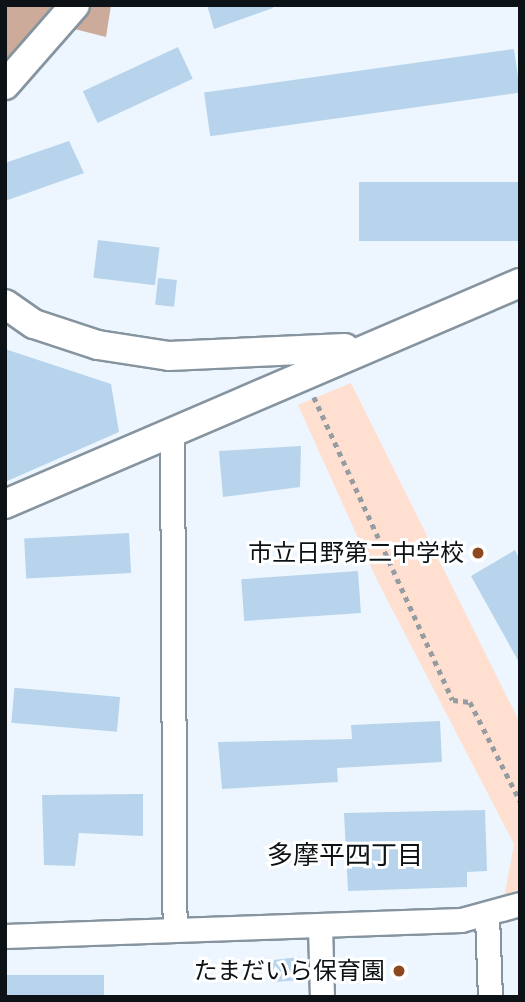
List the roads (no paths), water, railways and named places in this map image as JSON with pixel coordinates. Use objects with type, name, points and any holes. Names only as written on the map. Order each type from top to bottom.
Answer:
[{"type":"street","points":[[5,85],[75,5]]},
{"type":"street","points":[[5,504],[520,283]]},
{"type":"street","points":[[5,303],[34,324],[98,345],[240,358],[369,346]]},
{"type":"street","points":[[240,358],[246,400]]},
{"type":"street","points":[[172,432],[175,929]]},
{"type":"street","points":[[5,936],[320,926],[487,916],[520,904]]},
{"type":"street","points":[[487,916],[490,997]]},
{"type":"street","points":[[320,926],[322,997]]},
{"type":"place","name":"市立日野第二中学校","points":[[478,553]]},
{"type":"place","name":"たまだいら保育園","points":[[399,971]]},
{"type":"district","name":"多摩平四丁目","points":[[345,855]]}]
